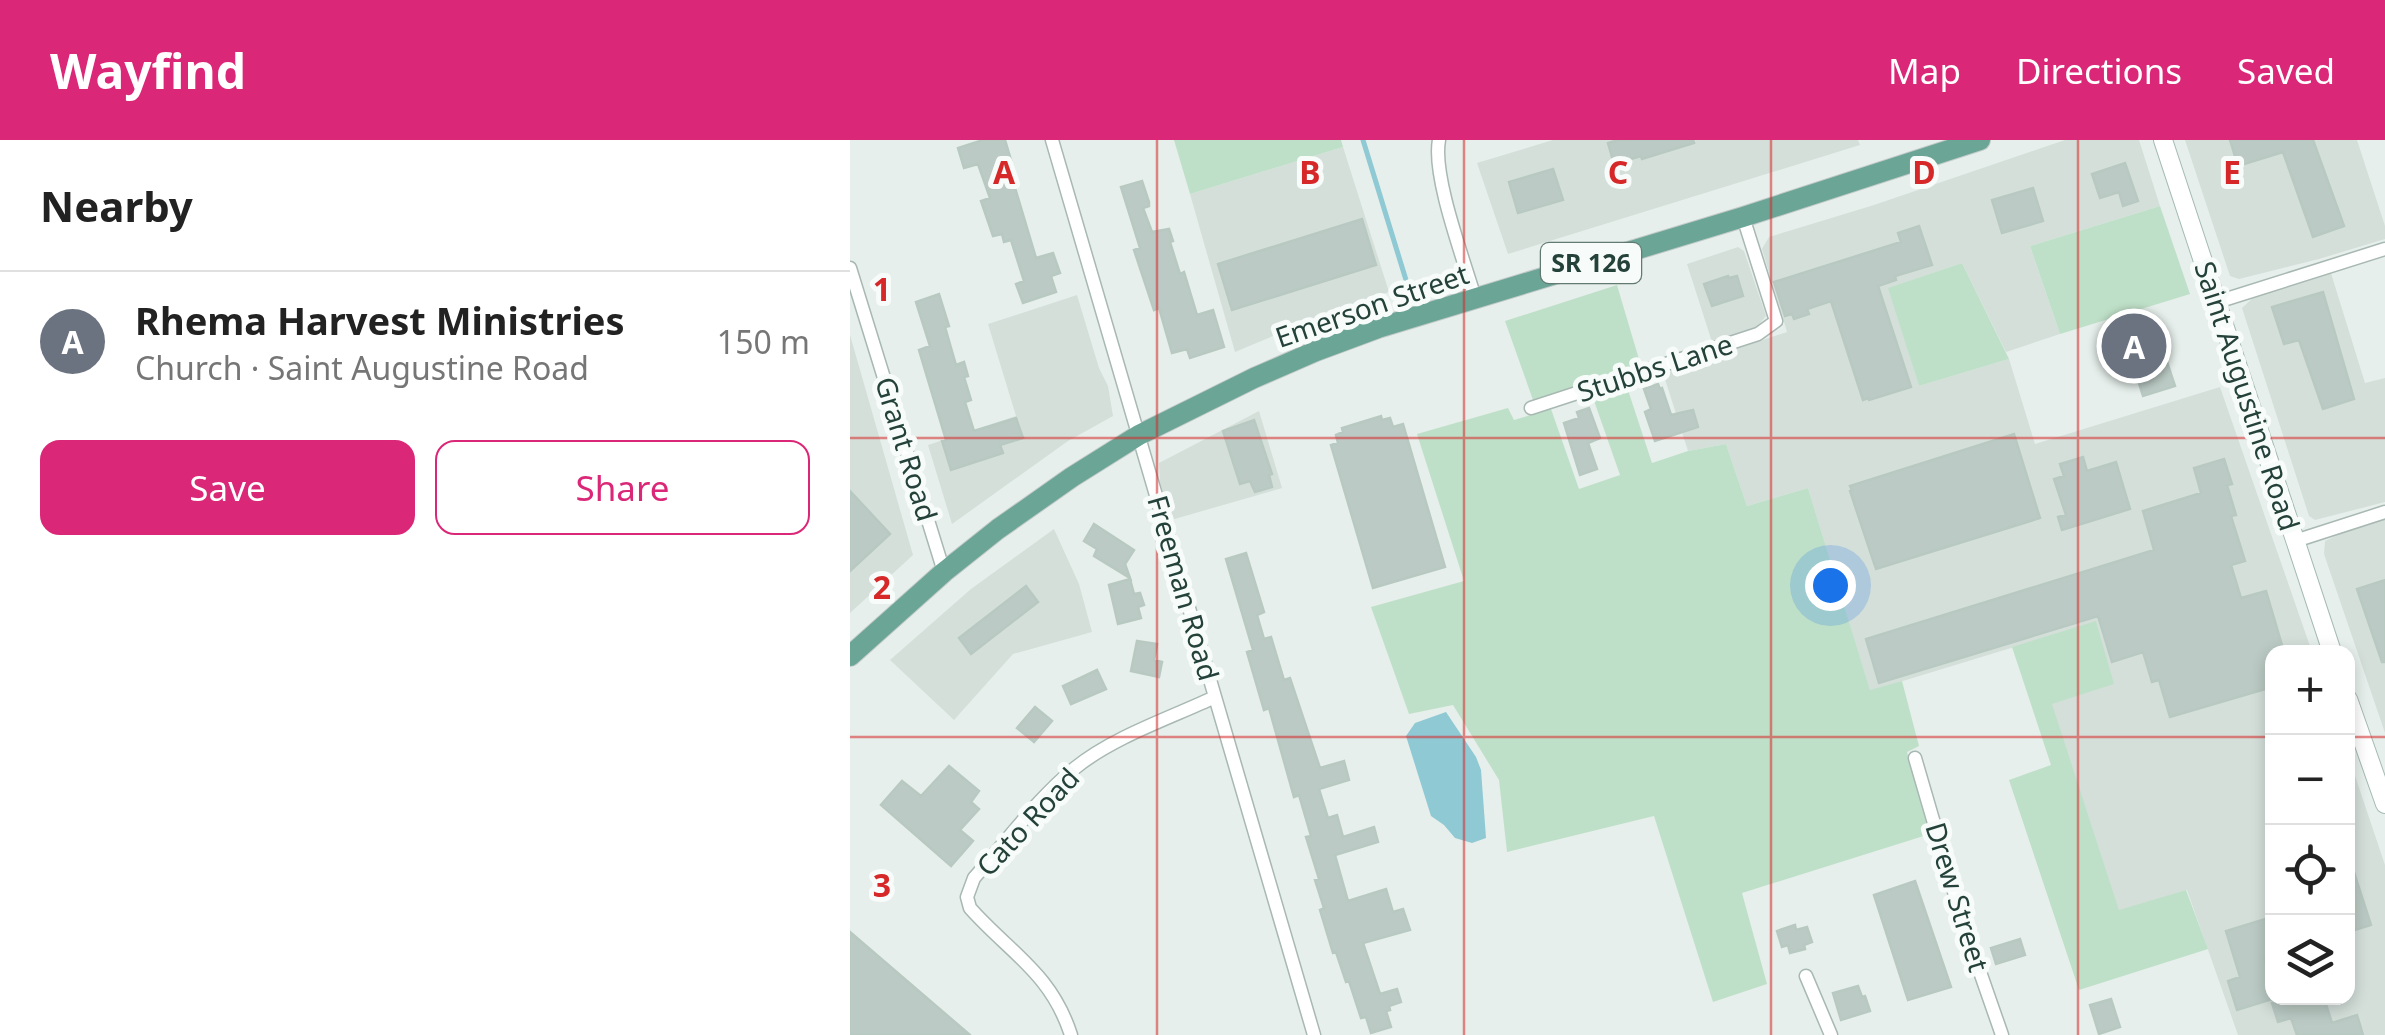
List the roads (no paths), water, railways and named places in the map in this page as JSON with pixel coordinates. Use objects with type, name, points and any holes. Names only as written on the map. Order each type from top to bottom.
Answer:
[{"type":"main road","name":"Emerson Street","points":[[850,656],[944,572],[1044,496],[1139,435],[1254,378],[1378,328],[1744,217],[1980,140]]},
{"type":"main road","name":"Saint Augustine Road","points":[[2163,140],[2330,645]]},
{"type":"main road","points":[[2355,716],[2381,781],[2385,804]]},
{"type":"street","name":"Freeman Road","points":[[1052,140],[1314,1035]]},
{"type":"street","points":[[1439,140],[1439,174],[1475,298]]},
{"type":"street","name":"Stubbs Lane","points":[[1531,408],[1758,334],[1776,322],[1744,217]]},
{"type":"street","points":[[2217,302],[2385,249]]},
{"type":"street","name":"Grant Road","points":[[850,268],[944,572]]},
{"type":"street","points":[[2295,540],[2385,512]]},
{"type":"street","name":"Cato Road","points":[[1071,1035],[1043,980],[970,908],[967,896],[974,878],[1076,767],[1110,746],[1215,697]]},
{"type":"street","name":"Drew Street","points":[[1916,758],[1964,926],[2002,1035]]},
{"type":"street","points":[[1806,976],[1831,1035]]},
{"type":"water","points":[[1446,712],[1481,770],[1486,838],[1472,843],[1455,838],[1431,816],[1406,736],[1415,723]]},
{"type":"waterway","points":[[1363,140],[1406,280]]},
{"type":"place","name":"Rhema Harvest Ministries","points":[[2134,346]]}]
